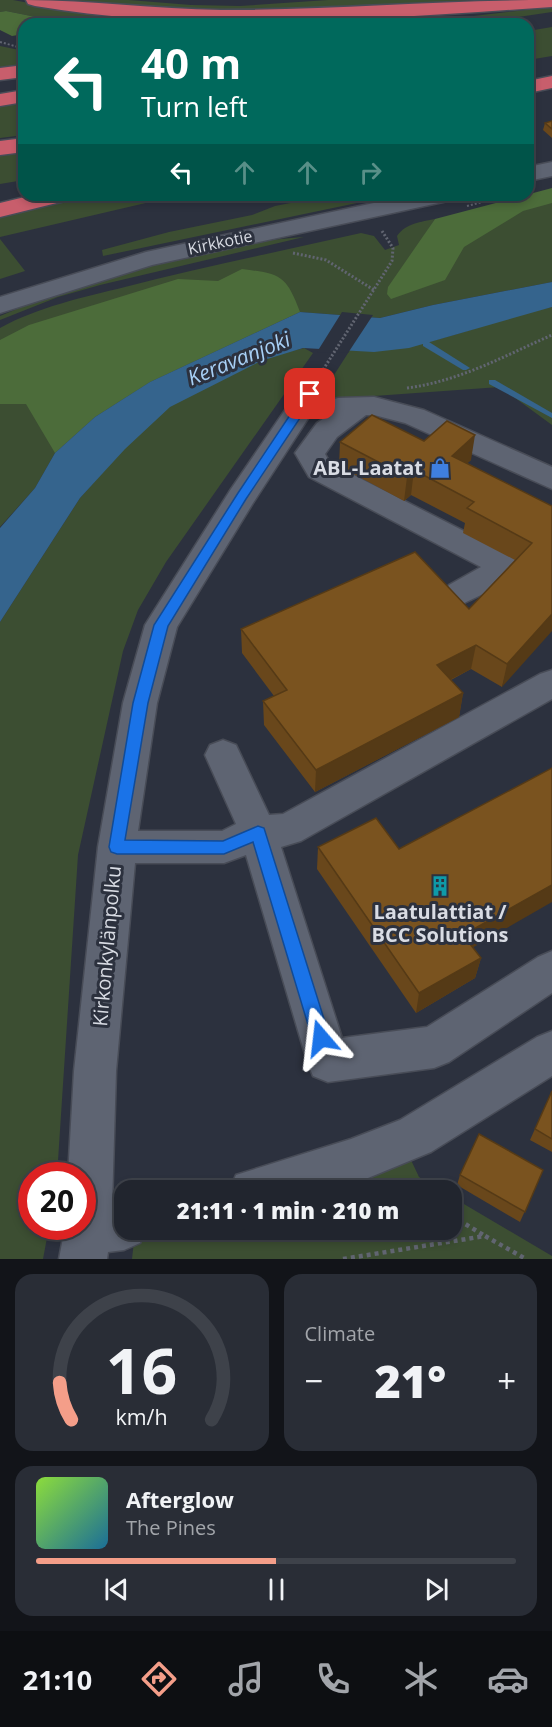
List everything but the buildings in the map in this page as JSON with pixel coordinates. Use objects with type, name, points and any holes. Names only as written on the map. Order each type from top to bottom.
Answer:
[{"type":"highway","points":[[35,0],[97,10],[191,16],[363,13],[552,2]]},
{"type":"highway","points":[[423,18],[552,2]]},
{"type":"highway","points":[[534,67],[552,64]]},
{"type":"highway","points":[[0,74],[18,72]]},
{"type":"highway","points":[[534,86],[552,82]]},
{"type":"highway","points":[[0,100],[18,97]]},
{"type":"highway","points":[[0,148],[18,146]]},
{"type":"highway","points":[[0,189],[18,186]]},
{"type":"highway","points":[[0,210],[37,201]]},
{"type":"street","points":[[534,173],[552,169]]},
{"type":"street","name":"Kirkkotie","points":[[0,305],[55,286],[157,257],[409,201]]},
{"type":"street","points":[[310,392],[360,406],[374,406],[414,416],[552,479]]},
{"type":"street","name":"Kirkonkylänpolku","points":[[98,1239],[95,1071],[117,847],[140,703],[161,625],[310,392]]},
{"type":"street","points":[[360,406],[327,430],[310,453],[319,470],[502,564],[491,577],[460,593]]},
{"type":"street","points":[[117,847],[224,847],[258,832],[288,830],[552,683]]},
{"type":"street","points":[[223,755],[258,832],[328,1061],[434,1047],[552,969]]},
{"type":"street","points":[[290,1180],[351,1162],[415,1136],[552,1052]]},
{"type":"path","points":[[0,42],[18,47]]},
{"type":"path","points":[[310,392],[392,261],[393,248],[378,225]]},
{"type":"path","points":[[283,252],[307,253],[327,259],[374,290]]},
{"type":"path","points":[[405,388],[432,386],[454,380],[552,335]]},
{"type":"path","points":[[462,1221],[526,1259]]},
{"type":"path","points":[[344,1259],[485,1236]]},
{"type":"green space","points":[[0,0],[13,0],[82,13],[133,17],[398,16],[382,18],[41,18],[6,11],[0,12]]},
{"type":"green space","points":[[67,0],[129,0],[240,6],[328,0],[481,0],[240,11],[143,9]]},
{"type":"green space","points":[[552,7],[552,12],[511,18],[456,18]]},
{"type":"green space","points":[[6,11],[41,18],[18,18],[18,35],[12,36],[0,30],[0,12]]},
{"type":"green space","points":[[552,27],[552,56],[534,59],[534,30]]},
{"type":"green space","points":[[0,46],[18,50],[18,66],[0,68]]},
{"type":"green space","points":[[18,104],[18,136],[0,138],[0,106]]},
{"type":"green space","points":[[18,154],[18,181],[0,184],[0,156]]},
{"type":"green space","points":[[552,188],[552,203],[523,211],[464,247],[445,280],[391,299],[387,294],[388,287],[435,219],[503,201],[534,201],[534,193]]},
{"type":"green space","points":[[552,197],[552,282],[433,305],[380,318],[300,312],[151,382],[95,417],[55,453],[35,488],[0,527],[0,328],[45,308],[77,299],[361,233],[374,236],[385,250],[399,245],[397,236],[405,228],[414,224],[435,219],[424,236]]},
{"type":"green space","points":[[66,201],[154,201],[0,237],[0,216]]},
{"type":"green space","points":[[301,201],[366,201],[103,256],[102,250],[169,232],[252,215],[275,206]]},
{"type":"green space","points":[[304,237],[100,285],[58,297],[0,320],[0,316],[24,306],[124,273],[239,246]]},
{"type":"green space","points":[[0,239],[25,271],[0,279]]},
{"type":"green space","points":[[242,269],[280,278],[291,290],[300,312],[150,382],[95,417],[55,453],[26,404],[0,404],[0,340],[29,325],[178,279],[218,281]]},
{"type":"green space","points":[[552,307],[552,425],[500,387],[318,400],[350,350],[377,350],[427,342]]},
{"type":"green space","points":[[304,348],[313,353],[166,562],[138,610],[123,651],[78,855],[58,1162],[18,1162],[18,1240],[47,1240],[43,1259],[0,1259],[0,622],[80,498],[155,414],[259,359]]},
{"type":"green space","points":[[410,1158],[419,1177],[424,1180],[337,1180]]},
{"type":"green space","points":[[462,1203],[552,1256],[552,1259],[132,1259],[134,1241],[462,1240]]},
{"type":"water","name":"Keravanjoki","points":[[552,282],[552,307],[409,348],[374,352],[303,348],[261,361],[170,407],[125,449],[80,498],[0,622],[0,528],[35,488],[55,453],[95,417],[150,382],[300,312],[380,318],[433,305]]},
{"type":"pier","points":[[342,312],[373,315],[348,353],[317,352]]},
{"type":"waterway","points":[[426,344],[466,368]]},
{"type":"waterway","points":[[492,382],[552,416]]},
{"type":"place","name":"ABL-Laatat","points":[[440,468]]},
{"type":"place","name":"Laatulattiat / BCC Solutions","points":[[440,886]]},
{"type":"route","points":[[310,394],[242,496],[161,625],[140,703],[117,847],[224,847],[258,832],[321,1038]]}]
